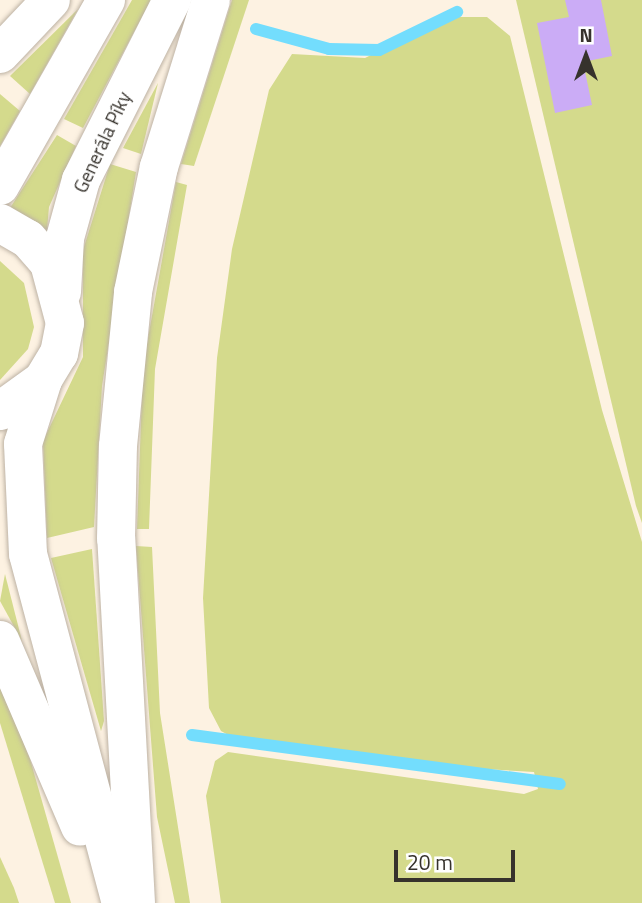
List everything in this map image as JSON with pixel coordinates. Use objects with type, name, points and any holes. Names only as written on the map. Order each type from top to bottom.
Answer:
[{"type":"main road","points":[[0,54],[51,0]]},
{"type":"main road","points":[[0,187],[106,0]]},
{"type":"main road","name":"Generála Píky","points":[[28,554],[23,444],[43,380],[59,353],[65,238],[81,180],[172,0]]},
{"type":"main road","points":[[136,903],[116,539],[117,446],[133,292],[159,167],[211,0]]},
{"type":"main road","points":[[0,223],[28,239],[49,263],[62,292]]},
{"type":"main road","points":[[0,411],[43,380]]},
{"type":"main road","points":[[0,503],[28,554],[121,903]]},
{"type":"main road","points":[[0,639],[111,903]]},
{"type":"green space","points":[[132,0],[151,0],[83,128],[64,119]]},
{"type":"green space","points":[[232,0],[249,0],[194,166],[181,164]]},
{"type":"green space","points":[[516,0],[642,0],[642,523],[636,506]]},
{"type":"green space","points":[[78,9],[30,94],[10,76]]},
{"type":"green space","points":[[448,17],[487,17],[510,36],[602,410],[642,542],[642,903],[221,903],[206,796],[215,761],[228,752],[524,794],[538,789],[534,772],[369,762],[241,742],[221,731],[209,708],[203,598],[217,358],[232,249],[269,90],[292,54],[365,58]]},
{"type":"green space","points":[[158,83],[141,154],[123,148]]},
{"type":"green space","points":[[0,94],[20,111],[0,146]]},
{"type":"green space","points":[[57,135],[76,146],[49,207],[47,230],[10,208]]},
{"type":"green space","points":[[110,164],[136,172],[102,386],[94,527],[47,538],[43,441],[83,357],[83,250]]},
{"type":"green space","points":[[176,182],[187,185],[155,369],[149,529],[137,529],[143,366]]},
{"type":"green space","points":[[0,261],[24,283],[34,327],[28,349],[0,380]]},
{"type":"green space","points":[[136,546],[152,547],[160,713],[190,903],[175,903],[157,817]]},
{"type":"green space","points":[[92,549],[104,721],[101,731],[51,558]]},
{"type":"green space","points":[[5,574],[22,641],[0,601]]},
{"type":"green space","points":[[0,683],[30,759],[71,903],[55,903],[0,723]]},
{"type":"green space","points":[[0,857],[14,888],[19,903],[0,903]]},
{"type":"building","points":[[565,0],[601,0],[612,56],[583,62],[592,105],[555,113],[537,23],[569,17]]},
{"type":"waterway","points":[[256,29],[329,49],[379,50],[457,12]]},
{"type":"waterway","points":[[192,735],[560,784]]}]
